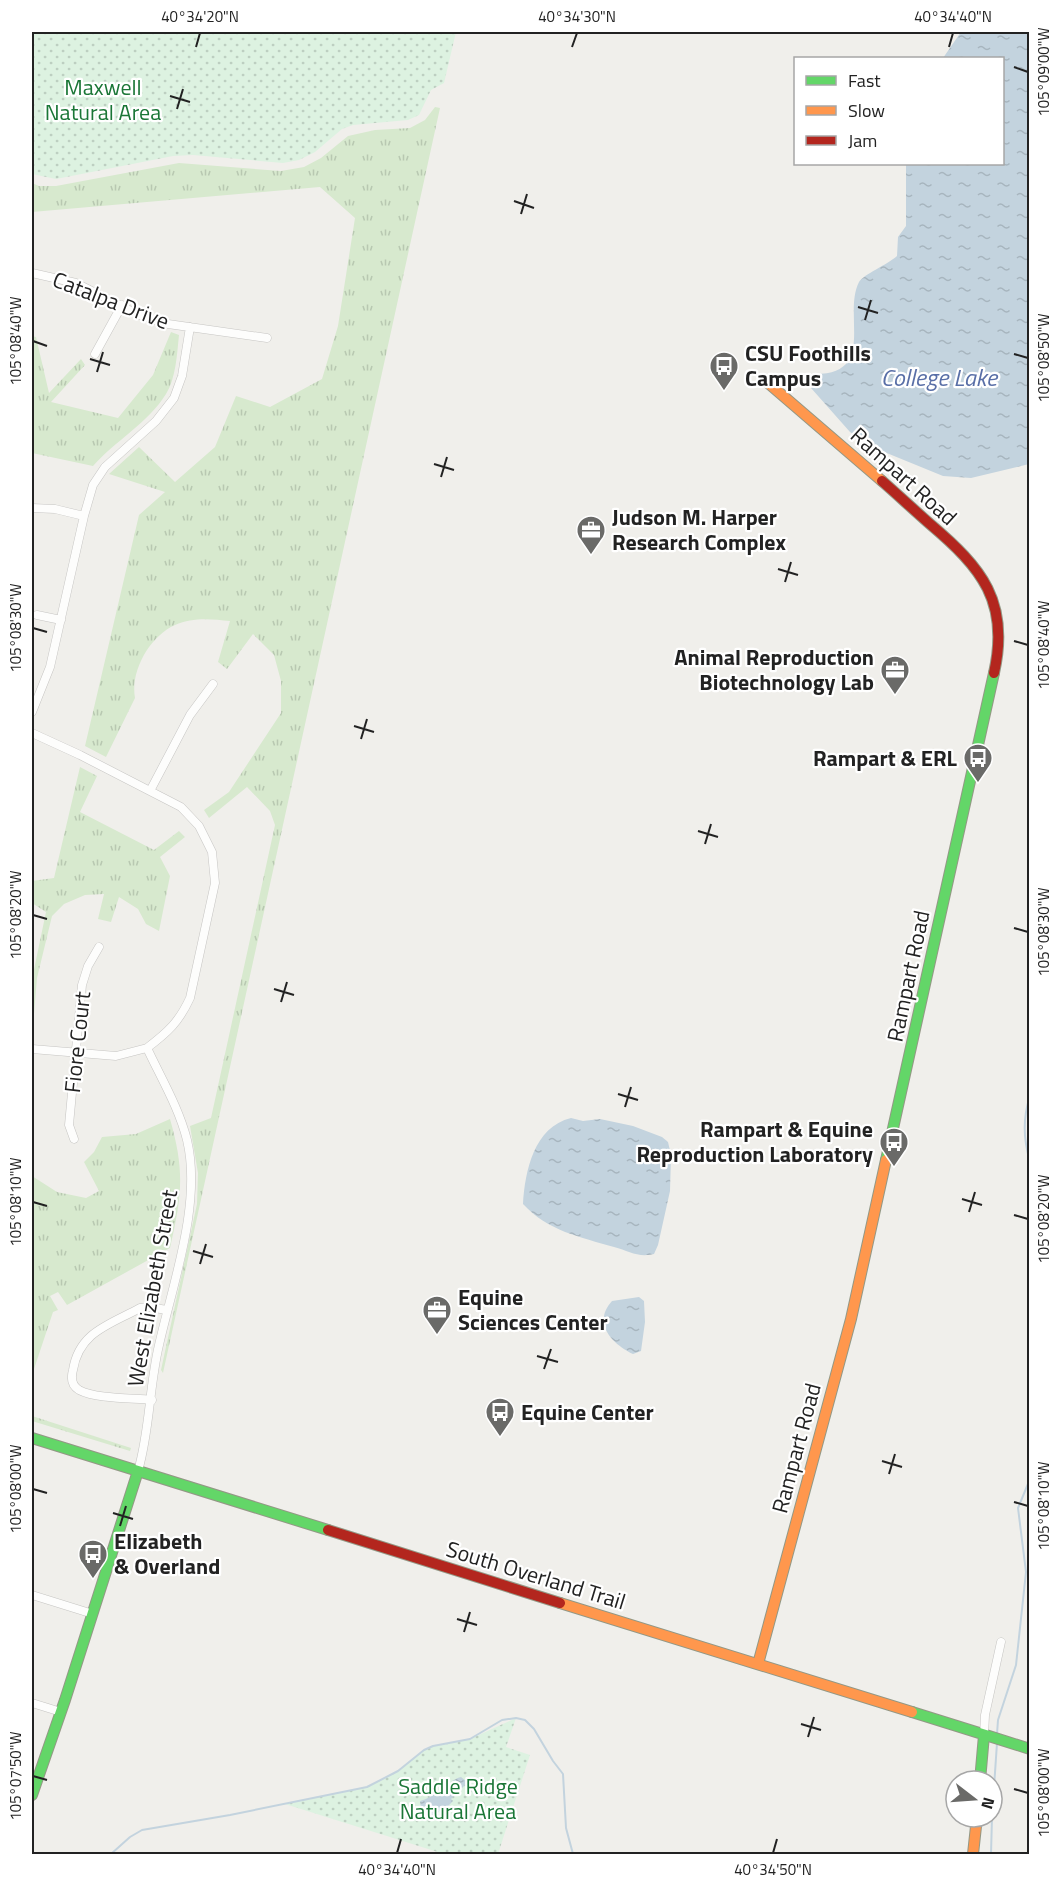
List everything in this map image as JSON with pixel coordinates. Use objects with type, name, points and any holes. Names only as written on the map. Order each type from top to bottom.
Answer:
[{"type":"main road","name":"Rampart Road","points":[[758,1664],[862,1272],[996,667],[1000,635],[995,603],[989,588],[964,555],[767,382]]},
{"type":"main road","name":"South Overland Trail","points":[[32,1438],[1029,1749]]},
{"type":"main road","name":"West Elizabeth Street","points":[[32,1795],[138,1471]]},
{"type":"main road","points":[[984,1769],[993,1738]]},
{"type":"main road","points":[[973,1854],[975,1829]]},
{"type":"street","name":"Catalpa Drive","points":[[32,273],[58,277],[76,283],[151,319],[267,338]]},
{"type":"street","points":[[95,354],[122,305]]},
{"type":"street","points":[[32,712],[50,668],[93,485],[105,467],[156,421],[174,398],[183,376],[190,327]]},
{"type":"street","points":[[32,508],[55,509],[84,516]]},
{"type":"street","points":[[38,615],[61,620]]},
{"type":"street","points":[[150,791],[190,715],[213,684]]},
{"type":"street","points":[[32,733],[181,807],[199,826],[212,852],[215,883],[190,998],[170,1030],[147,1048],[116,1056],[32,1049]]},
{"type":"street","name":"Fiore Court","points":[[74,1139],[69,1125],[82,985],[88,966],[99,947]]},
{"type":"street","name":"West Elizabeth Street","points":[[138,1471],[145,1447],[156,1360],[189,1214],[192,1185],[187,1139],[178,1113],[147,1048]]},
{"type":"street","points":[[152,1400],[90,1393],[78,1389],[73,1384],[71,1376],[75,1354],[86,1338],[140,1308],[167,1310]]},
{"type":"street","points":[[32,1595],[93,1614]]},
{"type":"street","points":[[993,1738],[986,1715],[1001,1642]]},
{"type":"street","points":[[32,1703],[61,1712]]},
{"type":"green space","name":"Maxwell Natural Area","points":[[32,32],[456,32],[444,83],[431,90],[419,115],[408,120],[353,125],[342,129],[315,152],[299,160],[283,163],[193,155],[173,156],[56,179],[32,174]]},
{"type":"green space","points":[[435,107],[440,108],[163,1373],[161,1370],[197,1204],[198,1173],[190,1126],[211,1118],[275,825],[270,811],[247,787],[209,818],[204,810],[229,792],[281,713],[281,681],[274,655],[253,634],[227,669],[218,662],[230,621],[202,619],[182,622],[158,637],[144,656],[136,677],[135,698],[106,757],[85,746],[139,515],[165,492],[109,474],[139,447],[175,482],[215,447],[236,396],[270,407],[322,379],[338,326],[355,218],[320,187],[32,212],[32,183],[39,186],[56,186],[179,163],[281,171],[304,167],[321,158],[348,136],[375,130],[410,128],[425,120]]},
{"type":"green space","points":[[171,332],[179,335],[174,373],[166,394],[141,423],[93,466],[32,453],[32,336],[36,337],[49,393],[81,359],[85,365],[51,402],[118,418],[153,375]]},
{"type":"green space","points":[[80,767],[97,776],[80,812],[154,850],[179,831],[185,837],[160,857],[170,876],[159,931],[146,924],[138,909],[119,897],[111,922],[98,919],[104,894],[85,895],[64,904],[52,916],[37,978],[32,1038],[32,979],[46,912],[32,903],[32,881],[54,878]]},
{"type":"green space","points":[[170,1119],[178,1154],[180,1184],[170,1248],[67,1305],[58,1292],[50,1296],[58,1310],[53,1312],[32,1375],[32,1176],[57,1192],[86,1198],[99,1191],[84,1162],[94,1152],[102,1137],[136,1134]]},
{"type":"green space","points":[[32,1416],[131,1448],[130,1451],[32,1421]]},
{"type":"green space","name":"Saddle Ridge Natural Area","points":[[516,1718],[506,1747],[530,1755],[498,1854],[444,1854],[285,1804],[367,1787],[398,1771],[424,1750],[470,1739]]},
{"type":"water","name":"College Lake","points":[[961,32],[1030,32],[1029,464],[971,478],[943,476],[872,447],[850,432],[811,388],[812,374],[832,372],[845,365],[851,354],[854,341],[855,296],[859,282],[897,256],[898,237],[906,226],[906,165],[1004,165],[1004,57],[944,57]]},
{"type":"water","points":[[571,1118],[583,1121],[600,1119],[633,1126],[662,1137],[668,1142],[671,1155],[670,1191],[654,1254],[634,1254],[565,1232],[543,1221],[523,1204],[529,1165],[540,1140],[558,1123]]},
{"type":"water","points":[[639,1297],[644,1301],[645,1322],[641,1351],[633,1354],[612,1339],[604,1325],[604,1317],[612,1301]]},
{"type":"water","points":[[461,1777],[466,1781],[465,1785],[451,1799],[453,1801],[447,1807],[444,1806],[434,1815],[426,1815],[421,1810],[420,1801]]},
{"type":"waterway","points":[[1030,1096],[1025,1128],[1030,1161]]},
{"type":"waterway","points":[[997,1734],[998,1720],[1016,1665],[1026,1572],[1018,1508],[1030,1479]]},
{"type":"waterway","points":[[111,1854],[130,1837],[142,1830],[367,1787],[398,1771],[424,1750],[470,1739],[502,1720],[516,1718],[525,1720],[534,1729],[563,1774],[566,1828],[573,1854]]},
{"type":"waterway","points":[[995,1769],[997,1743]]},
{"type":"waterway","points":[[991,1854],[992,1829]]},
{"type":"traffic: fast","points":[[886,1160],[994,673]]},
{"type":"traffic: fast","points":[[32,1438],[328,1530]]},
{"type":"traffic: fast","points":[[32,1795],[65,1700],[138,1471]]},
{"type":"traffic: fast","points":[[912,1712],[992,1737]]},
{"type":"traffic: fast","points":[[981,1769],[984,1735]]},
{"type":"traffic: fast","points":[[992,1737],[1030,1749]]},
{"type":"traffic: slow","points":[[767,382],[882,481]]},
{"type":"traffic: slow","points":[[758,1664],[851,1319],[886,1160]]},
{"type":"traffic: slow","points":[[560,1603],[912,1712]]},
{"type":"traffic: slow","points":[[973,1854],[976,1829]]},
{"type":"traffic: jam","points":[[882,481],[964,556],[988,588],[998,626],[998,648],[994,673]]},
{"type":"traffic: jam","points":[[328,1530],[560,1603]]},
{"type":"place","name":"CSU Foothills Campus","points":[[724,392]]},
{"type":"place","name":"Judson M. Harper Research Complex","points":[[591,556]]},
{"type":"place","name":"Animal Reproduction Biotechnology Lab","points":[[895,696]]},
{"type":"place","name":"Rampart & ERL","points":[[978,784]]},
{"type":"place","name":"Rampart & Equine Reproduction Laboratory","points":[[894,1168]]},
{"type":"place","name":"Equine Sciences Center","points":[[437,1336]]},
{"type":"place","name":"Equine Center","points":[[500,1438]]},
{"type":"place","name":"Elizabeth & Overland","points":[[93,1580]]}]
